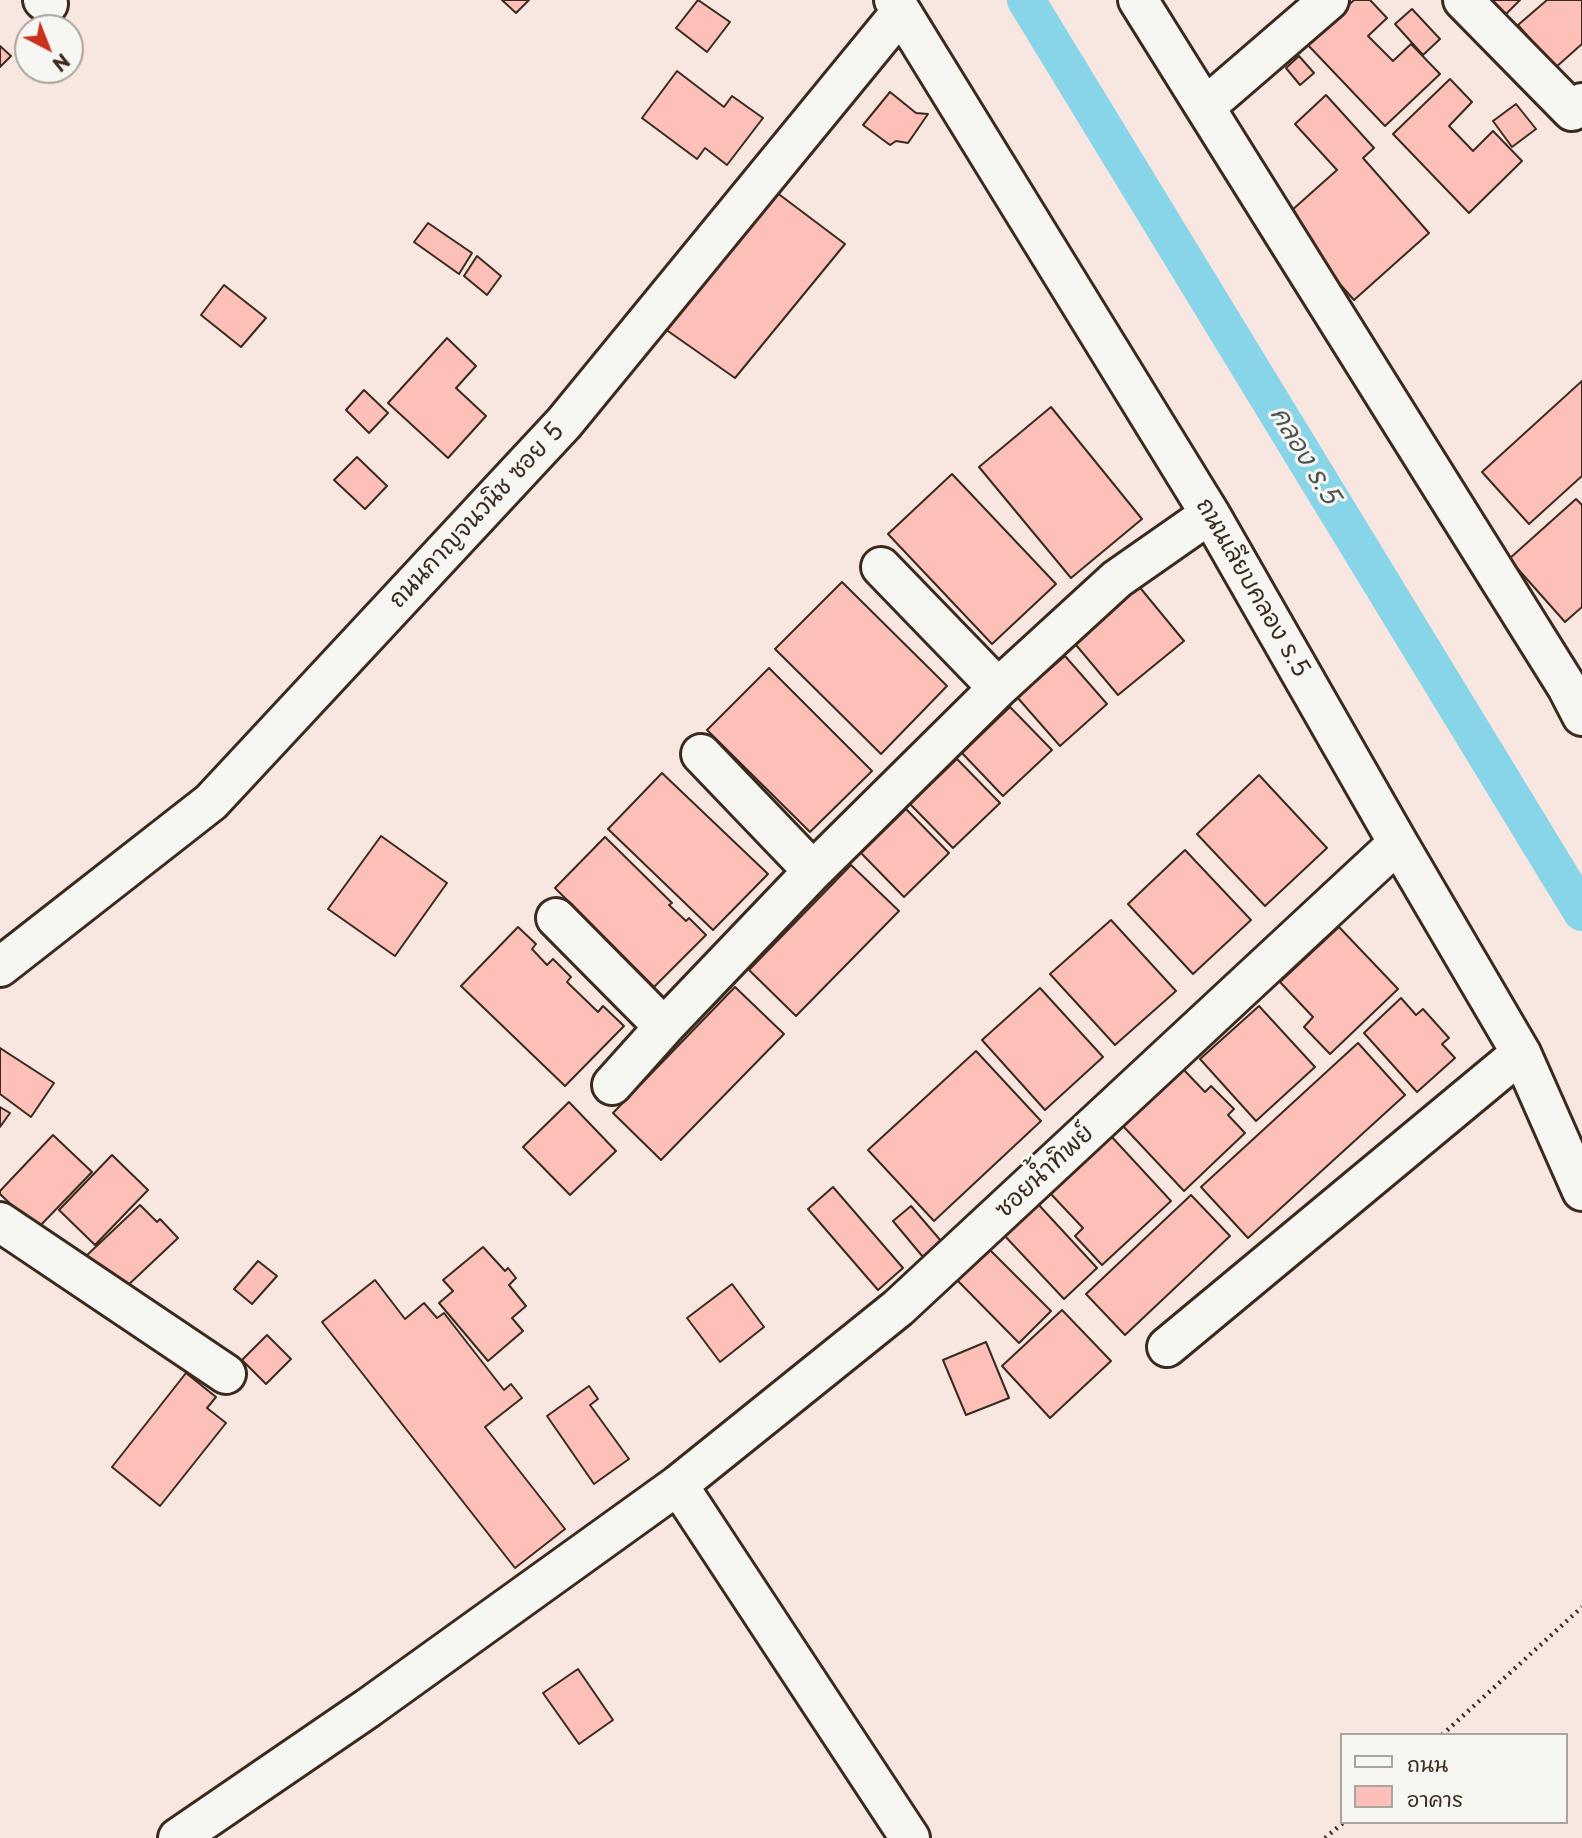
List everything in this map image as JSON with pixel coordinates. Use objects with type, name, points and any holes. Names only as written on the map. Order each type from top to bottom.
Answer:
[{"type":"street","points":[[1138,0],[1577,693]]},
{"type":"street","points":[[1205,107],[1329,0]]},
{"type":"street","points":[[1463,0],[1572,111],[1582,103]]},
{"type":"street","name":"ถนนเลียบคลอง ร.5","points":[[898,6],[1210,513],[1521,1053],[1582,1191]]},
{"type":"street","name":"ถนนกาญจนวนิช ซอย 5","points":[[0,967],[211,802],[564,423],[898,6]]},
{"type":"street","points":[[612,1085],[813,871],[998,688],[1117,579],[1210,513]]},
{"type":"street","points":[[881,567],[998,688]]},
{"type":"street","points":[[701,754],[813,871]]},
{"type":"street","name":"ซอยน้ำทิพย์","points":[[178,1838],[369,1708],[678,1485],[898,1308],[1398,843]]},
{"type":"street","points":[[556,918],[664,1027]]},
{"type":"street","points":[[1167,1348],[1521,1053]]},
{"type":"street","points":[[0,1222],[226,1374]]},
{"type":"street","points":[[678,1485],[910,1838]]},
{"type":"path","points":[[1444,1733],[1582,1607]]},
{"type":"path","points":[[1325,1838],[1342,1824]]},
{"type":"building","points":[[502,0],[529,0],[516,13]]},
{"type":"building","points":[[698,0],[730,22],[707,52],[676,28]]},
{"type":"building","points":[[1354,0],[1370,0],[1387,18],[1368,36],[1393,61],[1411,44],[1440,74],[1385,126],[1307,44]]},
{"type":"building","points":[[1492,0],[1520,0],[1506,14]]},
{"type":"building","points":[[1547,0],[1582,0],[1582,44],[1555,68],[1518,25]]},
{"type":"building","points":[[1412,9],[1440,39],[1423,55],[1395,24]]},
{"type":"building","points":[[0,46],[11,56],[0,67]]},
{"type":"building","points":[[1299,56],[1314,73],[1300,85],[1286,68]]},
{"type":"building","points":[[677,71],[724,107],[732,96],[763,118],[727,165],[705,148],[697,159],[642,118]]},
{"type":"building","points":[[1450,79],[1472,102],[1449,126],[1473,151],[1493,131],[1522,161],[1469,213],[1393,134]]},
{"type":"building","points":[[890,92],[916,113],[928,114],[908,143],[896,141],[890,145],[863,125]]},
{"type":"building","points":[[1326,95],[1374,148],[1363,158],[1429,233],[1354,300],[1282,219],[1337,170],[1295,124]]},
{"type":"building","points":[[1516,104],[1536,129],[1512,147],[1493,121]]},
{"type":"building","points":[[768,186],[845,244],[735,378],[655,322]]},
{"type":"building","points":[[428,223],[472,253],[459,274],[414,242]]},
{"type":"building","points":[[477,256],[501,276],[487,295],[464,276]]},
{"type":"building","points":[[224,285],[266,318],[241,347],[201,315]]},
{"type":"building","points":[[447,338],[476,366],[456,388],[486,416],[448,458],[388,403]]},
{"type":"building","points":[[1582,381],[1582,476],[1529,524],[1482,472]]},
{"type":"building","points":[[364,390],[388,413],[369,433],[346,410]]},
{"type":"building","points":[[1051,407],[1142,519],[1071,578],[979,467]]},
{"type":"building","points":[[357,457],[387,486],[365,509],[334,480]]},
{"type":"building","points":[[952,474],[1056,584],[992,644],[888,534]]},
{"type":"building","points":[[1576,499],[1582,505],[1582,607],[1565,622],[1509,559]]},
{"type":"building","points":[[842,582],[947,686],[881,754],[775,649]]},
{"type":"building","points":[[1137,584],[1184,641],[1118,695],[1071,639]]},
{"type":"building","points":[[1065,656],[1107,704],[1060,746],[1017,697]]},
{"type":"building","points":[[769,668],[872,771],[810,832],[707,730]]},
{"type":"building","points":[[1010,707],[1052,750],[1003,796],[962,753]]},
{"type":"building","points":[[957,759],[1000,803],[953,848],[910,804]]},
{"type":"building","points":[[662,773],[768,874],[713,930],[608,829]]},
{"type":"building","points":[[1259,775],[1327,848],[1265,906],[1197,834]]},
{"type":"building","points":[[906,809],[949,853],[904,897],[861,853]]},
{"type":"building","points":[[381,836],[447,883],[395,956],[328,909]]},
{"type":"building","points":[[605,837],[672,903],[669,905],[686,921],[689,918],[706,935],[654,987],[555,888]]},
{"type":"building","points":[[1185,850],[1251,920],[1193,974],[1128,904]]},
{"type":"building","points":[[851,865],[899,911],[796,1016],[749,970]]},
{"type":"building","points":[[1111,920],[1176,991],[1115,1045],[1050,974]]},
{"type":"building","points":[[518,927],[536,944],[532,949],[547,965],[553,959],[571,977],[567,982],[598,1012],[603,1006],[624,1026],[565,1086],[461,986]]},
{"type":"building","points":[[1339,927],[1398,989],[1330,1054],[1304,1027],[1313,1017],[1280,982]]},
{"type":"building","points":[[735,987],[784,1034],[661,1160],[613,1113]]},
{"type":"building","points":[[1040,988],[1103,1057],[1045,1110],[982,1040]]},
{"type":"building","points":[[1401,998],[1416,1015],[1423,1009],[1449,1038],[1442,1044],[1455,1058],[1417,1092],[1364,1033]]},
{"type":"building","points":[[1259,1006],[1315,1067],[1256,1121],[1200,1059]]},
{"type":"building","points":[[1358,1043],[1405,1095],[1248,1238],[1201,1187]]},
{"type":"building","points":[[0,1048],[54,1083],[31,1117],[0,1094]]},
{"type":"building","points":[[976,1051],[1041,1121],[934,1221],[868,1150]]},
{"type":"building","points":[[1183,1069],[1205,1092],[1211,1086],[1234,1109],[1228,1115],[1245,1133],[1184,1191],[1123,1126]]},
{"type":"building","points":[[569,1102],[616,1151],[570,1195],[523,1147]]},
{"type":"building","points":[[0,1107],[10,1113],[0,1127]]},
{"type":"building","points":[[53,1135],[92,1172],[37,1229],[0,1191]]},
{"type":"building","points":[[1110,1135],[1171,1201],[1102,1265],[1075,1236],[1083,1228],[1049,1192]]},
{"type":"building","points":[[112,1155],[148,1190],[95,1245],[59,1210]]},
{"type":"building","points":[[833,1187],[903,1268],[878,1290],[808,1209]]},
{"type":"building","points":[[1191,1195],[1230,1236],[1125,1335],[1086,1294]]},
{"type":"building","points":[[1037,1203],[1097,1268],[1064,1299],[1003,1234]]},
{"type":"building","points":[[140,1205],[157,1222],[160,1219],[178,1238],[125,1288],[84,1258]]},
{"type":"building","points":[[911,1206],[941,1241],[923,1257],[893,1221]]},
{"type":"building","points":[[483,1247],[505,1271],[508,1268],[516,1278],[509,1285],[526,1306],[512,1318],[523,1331],[488,1361],[439,1303],[453,1291],[443,1280]]},
{"type":"building","points":[[989,1249],[1051,1311],[1019,1343],[957,1280]]},
{"type":"building","points":[[258,1261],[277,1276],[252,1304],[234,1289]]},
{"type":"building","points":[[375,1280],[405,1319],[424,1303],[437,1318],[444,1313],[504,1390],[511,1384],[522,1398],[485,1427],[565,1529],[515,1568],[322,1322]]},
{"type":"building","points":[[732,1284],[764,1327],[720,1362],[687,1318]]},
{"type":"building","points":[[1062,1310],[1111,1361],[1050,1418],[1002,1366]]},
{"type":"building","points":[[267,1335],[291,1359],[266,1384],[242,1360]]},
{"type":"building","points":[[986,1342],[1009,1398],[966,1415],[943,1360]]},
{"type":"building","points":[[186,1373],[216,1397],[207,1408],[226,1423],[160,1506],[112,1467]]},
{"type":"building","points":[[589,1386],[598,1399],[590,1405],[629,1459],[594,1484],[547,1416]]},
{"type":"building","points":[[578,1669],[613,1720],[579,1744],[543,1693]]},
{"type":"waterway","name":"คลอง ร.5","points":[[1026,0],[1582,912]]}]
